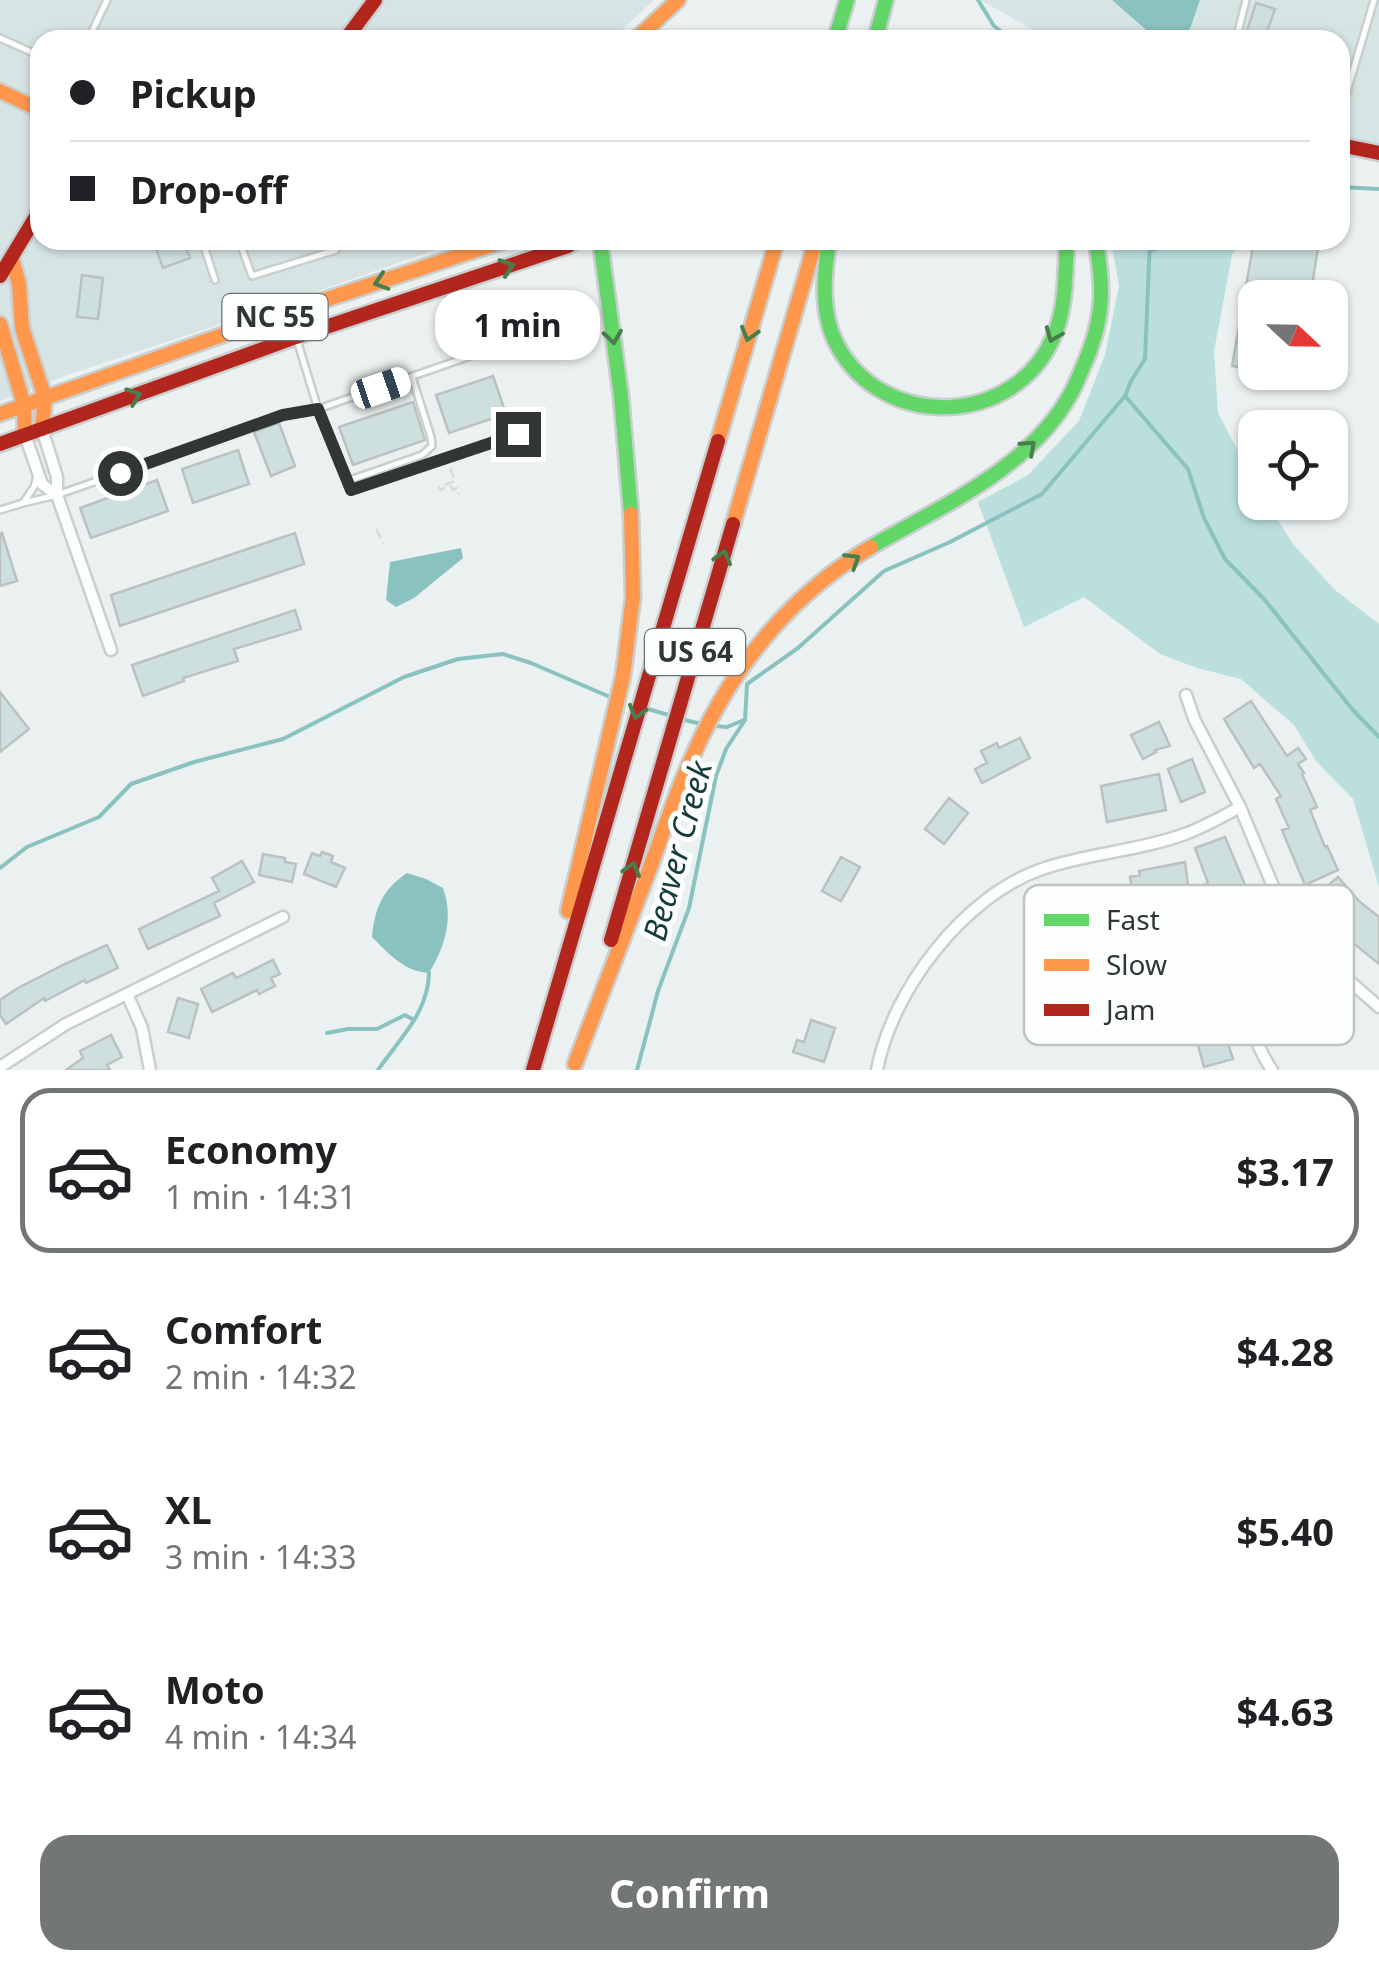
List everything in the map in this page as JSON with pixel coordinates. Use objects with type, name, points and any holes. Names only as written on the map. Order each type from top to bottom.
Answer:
[{"type":"main road","points":[[352,30],[375,0]]},
{"type":"main road","points":[[646,30],[678,0]]},
{"type":"main road","points":[[838,30],[847,0]]},
{"type":"main road","points":[[877,30],[886,0]]},
{"type":"main road","points":[[0,92],[30,106]]},
{"type":"main road","points":[[1350,147],[1379,152]]},
{"type":"main road","points":[[0,276],[30,225]]},
{"type":"main road","name":"NC 55","points":[[0,414],[477,250]]},
{"type":"main road","name":"NC 55","points":[[0,444],[296,337],[556,250]]},
{"type":"main road","points":[[538,1052],[614,720],[633,594],[627,448],[601,250]]},
{"type":"main road","name":"US 64","points":[[533,1070],[773,250]]},
{"type":"main road","name":"US 64","points":[[574,1067],[813,250]]},
{"type":"main road","points":[[827,250],[824,296],[829,324],[848,364],[883,394],[906,404],[944,409],[991,399],[1012,388],[1047,352],[1063,308],[1066,250]]},
{"type":"main road","points":[[574,1067],[693,754],[738,668],[793,605],[825,578],[980,484],[1033,445],[1051,425],[1083,374],[1102,304],[1097,250]]},
{"type":"main road","points":[[12,259],[22,328],[45,398],[42,429]]},
{"type":"main road","points":[[0,324],[24,405],[25,435]]},
{"type":"street","points":[[42,429],[57,476],[57,495],[111,650]]},
{"type":"street","points":[[25,435],[42,484],[57,495]]},
{"type":"street","points":[[1186,694],[1272,885]]},
{"type":"street","points":[[877,1070],[891,1022],[924,964],[967,918],[1002,889],[1059,864],[1186,834],[1240,808]]},
{"type":"street","points":[[0,1067],[66,1024],[283,917]]},
{"type":"street","points":[[1354,985],[1379,1008]]},
{"type":"street","points":[[127,994],[142,1028],[150,1070]]},
{"type":"street","points":[[1258,1045],[1272,1070]]},
{"type":"lane","points":[[93,30],[107,0]]},
{"type":"lane","points":[[1238,30],[1246,0]]},
{"type":"lane","points":[[1350,81],[1374,0]]},
{"type":"lane","points":[[0,38],[30,52]]},
{"type":"lane","points":[[205,250],[215,280]]},
{"type":"lane","points":[[243,250],[252,276],[336,250]]},
{"type":"lane","points":[[296,337],[318,409],[351,490],[518,434]]},
{"type":"lane","points":[[0,510],[57,495],[283,415],[318,409],[508,343]]},
{"type":"lane","points":[[347,481],[422,455],[432,446],[412,377]]},
{"type":"lane","points":[[23,503],[38,473]]},
{"type":"path","points":[[450,467],[459,495]]},
{"type":"path","points":[[455,482],[438,487],[457,488]]},
{"type":"path","points":[[376,530],[384,544]]},
{"type":"shaded area","points":[[0,0],[654,0],[622,30],[30,30],[30,250],[435,250],[0,401]]},
{"type":"shaded area","points":[[981,0],[1379,0],[1379,153],[1350,147],[1350,30],[1033,30]]},
{"type":"shaded area","points":[[1112,0],[1200,0],[1189,30],[1146,30]]},
{"type":"shaded area","points":[[1113,250],[1236,250],[1214,351],[1218,413],[1238,451],[1238,520],[1278,520],[1293,544],[1335,590],[1379,624],[1379,887],[1353,799],[1316,761],[1294,725],[1241,679],[1160,654],[1084,597],[1024,627],[978,502],[1028,475],[1079,421],[1105,355],[1119,286]]},
{"type":"shaded area","points":[[461,548],[463,558],[414,598],[396,607],[386,600],[390,562]]},
{"type":"shaded area","points":[[407,873],[443,888],[446,899],[446,932],[429,973],[405,965],[372,937],[381,900]]},
{"type":"building","points":[[1256,3],[1275,9],[1268,30],[1247,30]]},
{"type":"building","points":[[157,250],[187,250],[190,258],[163,268]]},
{"type":"building","points":[[1252,250],[1318,250],[1313,280],[1247,280]]},
{"type":"building","points":[[82,275],[103,278],[98,319],[77,317]]},
{"type":"building","points":[[1238,332],[1238,367],[1232,366]]},
{"type":"building","points":[[493,376],[506,414],[449,433],[436,395]]},
{"type":"building","points":[[413,402],[425,440],[353,465],[339,427]]},
{"type":"building","points":[[279,423],[295,466],[271,476],[254,432]]},
{"type":"building","points":[[238,450],[249,484],[193,503],[182,469]]},
{"type":"building","points":[[157,480],[168,511],[91,538],[80,508]]},
{"type":"building","points":[[295,533],[304,564],[120,626],[111,595]]},
{"type":"building","points":[[0,534],[17,581],[0,586]]},
{"type":"building","points":[[295,610],[301,629],[234,649],[238,661],[183,678],[184,681],[143,696],[132,665]]},
{"type":"building","points":[[0,692],[29,729],[0,752]]},
{"type":"building","points":[[1251,701],[1287,756],[1298,748],[1306,759],[1298,764],[1317,807],[1310,810],[1338,870],[1305,885],[1282,830],[1289,828],[1276,799],[1281,796],[1260,764],[1254,768],[1224,719]]},
{"type":"building","points":[[1159,722],[1170,746],[1143,759],[1131,735]]},
{"type":"building","points":[[1020,738],[1030,758],[982,783],[975,769],[987,763],[981,751]]},
{"type":"building","points":[[1192,759],[1205,792],[1181,802],[1168,769]]},
{"type":"building","points":[[1159,774],[1166,810],[1107,822],[1101,786]]},
{"type":"building","points":[[949,798],[968,813],[944,844],[925,829]]},
{"type":"building","points":[[1225,837],[1245,885],[1205,885],[1195,848]]},
{"type":"building","points":[[322,852],[333,856],[331,862],[345,868],[336,887],[304,874],[312,853],[320,856]]},
{"type":"building","points":[[263,854],[296,864],[292,882],[259,875]]},
{"type":"building","points":[[841,857],[860,867],[841,901],[822,891]]},
{"type":"building","points":[[242,861],[254,882],[214,903],[220,916],[148,949],[139,929],[219,891],[212,878]]},
{"type":"building","points":[[1185,862],[1188,885],[1132,885],[1130,877],[1140,875],[1139,871]]},
{"type":"building","points":[[1338,877],[1345,885],[1328,885]]},
{"type":"building","points":[[1354,895],[1379,917],[1379,964],[1354,944]]},
{"type":"building","points":[[107,945],[118,968],[45,1001],[44,998],[6,1024],[0,1015],[0,1000]]},
{"type":"building","points":[[273,960],[280,974],[271,978],[275,986],[259,994],[257,990],[212,1012],[201,989]]},
{"type":"building","points":[[178,998],[198,1004],[189,1038],[168,1032]]},
{"type":"building","points":[[811,1020],[835,1028],[824,1062],[793,1052],[797,1040],[804,1042]]},
{"type":"building","points":[[111,1035],[122,1057],[107,1065],[110,1070],[66,1070],[83,1058],[80,1051]]},
{"type":"building","points":[[1198,1045],[1228,1045],[1233,1059],[1204,1067]]},
{"type":"waterway","name":"Beaver Creek","points":[[978,0],[999,30]]},
{"type":"waterway","points":[[1350,188],[1379,189]]},
{"type":"waterway","name":"Beaver Creek","points":[[637,1070],[658,991],[689,908],[716,776],[726,749],[745,720],[747,684],[798,648],[884,571],[1042,494],[1125,396],[1145,359],[1150,250]]},
{"type":"waterway","points":[[1125,396],[1188,469],[1204,518],[1225,559],[1264,599],[1379,737]]},
{"type":"waterway","points":[[0,868],[27,847],[99,817],[131,784],[194,762],[283,739],[404,677],[458,659],[503,654],[610,697]]},
{"type":"waterway","points":[[648,709],[672,716]]},
{"type":"waterway","points":[[681,719],[701,724]]},
{"type":"waterway","points":[[715,726],[727,727],[744,720]]},
{"type":"waterway","points":[[378,1070],[418,1013],[429,973]]},
{"type":"waterway","points":[[327,1033],[377,1029],[405,1015],[413,1019]]},
{"type":"traffic: fast","points":[[838,30],[847,0]]},
{"type":"traffic: fast","points":[[878,30],[886,0]]},
{"type":"traffic: fast","points":[[601,250],[621,396],[631,514]]},
{"type":"traffic: fast","points":[[828,250],[828,320],[837,345],[858,373],[885,393],[915,404],[948,407],[980,402],[1009,389],[1034,367],[1053,338],[1061,315],[1067,250]]},
{"type":"traffic: fast","points":[[871,547],[981,483],[1007,465],[1053,421],[1074,389],[1096,331],[1101,292],[1097,250]]},
{"type":"traffic: slow","points":[[646,30],[678,0]]},
{"type":"traffic: slow","points":[[0,91],[30,105]]},
{"type":"traffic: slow","points":[[0,414],[477,250]]},
{"type":"traffic: slow","points":[[718,441],[774,250]]},
{"type":"traffic: slow","points":[[733,524],[813,250]]},
{"type":"traffic: slow","points":[[12,259],[19,284],[22,328],[45,398],[42,429]]},
{"type":"traffic: slow","points":[[0,324],[24,405],[25,435]]},
{"type":"traffic: slow","points":[[568,911],[623,676],[633,597],[631,514]]},
{"type":"traffic: slow","points":[[575,1064],[683,779],[727,690],[790,610],[871,547]]},
{"type":"traffic: jam","points":[[352,30],[375,0]]},
{"type":"traffic: jam","points":[[1350,147],[1379,153]]},
{"type":"traffic: jam","points":[[0,276],[30,226]]},
{"type":"traffic: jam","points":[[0,444],[296,337],[556,250]]},
{"type":"traffic: jam","points":[[533,1070],[718,441]]},
{"type":"traffic: jam","points":[[611,940],[733,524]]},
{"type":"route","points":[[120,473],[283,415],[318,409],[351,490],[518,434]]}]
